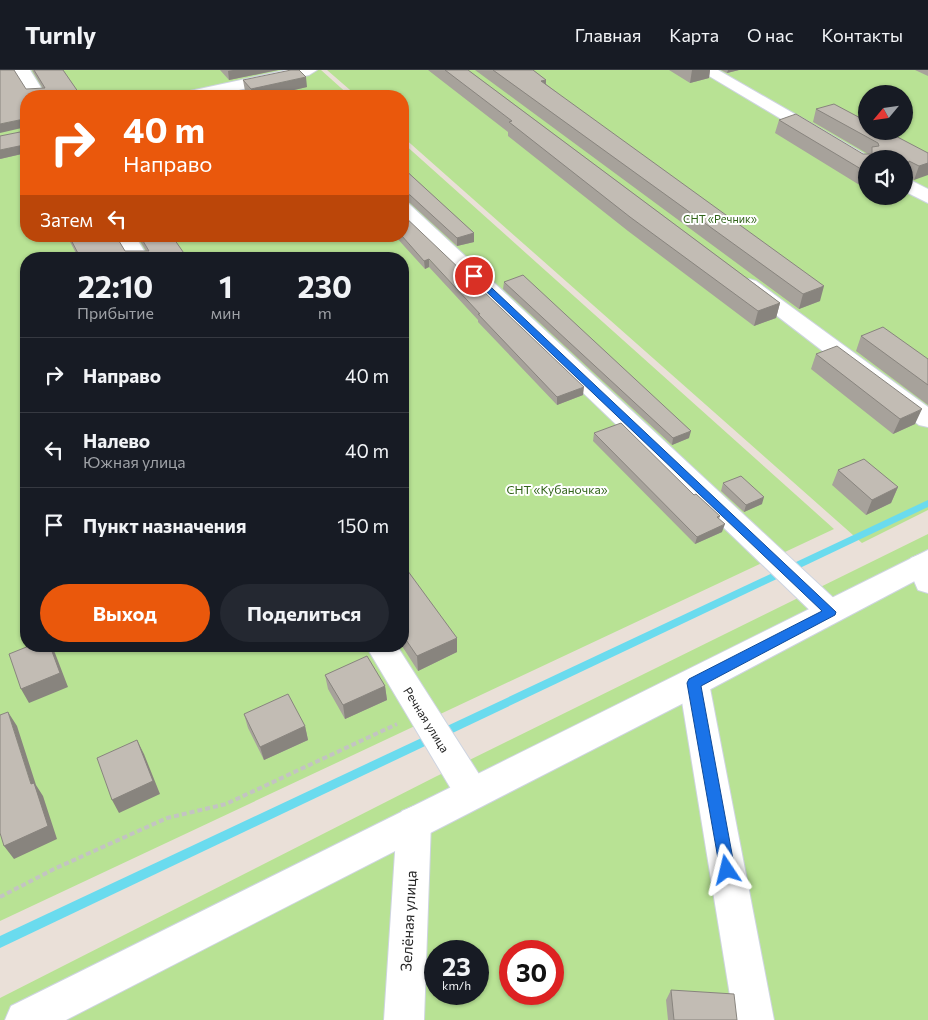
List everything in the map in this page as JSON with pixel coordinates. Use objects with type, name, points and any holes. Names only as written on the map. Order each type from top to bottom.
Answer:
[{"type":"street","points":[[22,70],[34,90]]},
{"type":"street","points":[[211,90],[262,75],[309,70]]},
{"type":"street","points":[[707,70],[858,157]]},
{"type":"street","points":[[262,75],[279,90]]},
{"type":"street","points":[[913,188],[928,197]]},
{"type":"street","points":[[409,215],[830,612]]},
{"type":"street","points":[[731,271],[928,420]]},
{"type":"street","points":[[29,1019],[414,822],[694,683],[830,612],[926,569]]},
{"type":"street","name":"Речная улица","points":[[385,652],[472,793]]},
{"type":"street","points":[[694,683],[754,1020]]},
{"type":"street","name":"Зелёная улица","points":[[404,1020],[414,822]]},
{"type":"path","points":[[0,897],[54,868],[167,818],[226,804],[432,728]]},
{"type":"green space","name":"СНТ «Кубаночка»","points":[[0,70],[321,70],[343,90],[20,90],[20,242],[409,242],[409,148],[834,529],[0,921]]},
{"type":"green space","name":"СНТ «Речник»","points":[[327,70],[928,70],[928,510],[862,543],[409,142],[409,90],[350,90]]},
{"type":"green space","points":[[928,534],[928,1020],[0,1020],[0,998],[435,777]]},
{"type":"building","points":[[0,70],[14,70],[26,89],[45,88],[34,70],[63,70],[77,90],[20,90],[20,120],[0,124]]},
{"type":"building","points":[[299,70],[306,77],[251,89],[243,80]]},
{"type":"building","points":[[445,70],[468,70],[780,303],[758,311],[630,217],[509,122],[512,121]]},
{"type":"building","points":[[493,70],[533,70],[546,80],[541,81],[824,286],[803,294]]},
{"type":"building","points":[[834,104],[858,117],[858,132],[816,109]]},
{"type":"building","points":[[796,114],[858,151],[858,167],[779,120]]},
{"type":"building","points":[[20,132],[20,146],[0,150],[0,136]]},
{"type":"building","points":[[873,140],[903,140],[928,153],[928,163],[919,166],[913,163],[913,150],[872,150],[872,147],[879,146],[878,143]]},
{"type":"building","points":[[409,173],[474,233],[457,238],[410,195]]},
{"type":"building","points":[[409,221],[584,387],[557,397],[429,259],[424,261],[407,242],[409,242]]},
{"type":"building","points":[[72,242],[120,242],[125,251],[149,251],[144,242],[176,242],[183,252],[77,252]]},
{"type":"building","points":[[523,275],[691,431],[673,438],[504,282]]},
{"type":"building","points":[[883,327],[928,359],[928,385],[861,336]]},
{"type":"building","points":[[837,346],[922,409],[900,419],[816,354]]},
{"type":"building","points":[[621,423],[694,495],[696,494],[720,516],[717,517],[725,524],[697,537],[594,433]]},
{"type":"building","points":[[864,459],[898,487],[872,500],[838,470]]},
{"type":"building","points":[[741,476],[764,497],[746,505],[723,483]]},
{"type":"building","points":[[409,573],[457,638],[417,656],[409,644]]},
{"type":"building","points":[[20,650],[20,652],[52,652],[60,673],[21,689],[9,654]]},
{"type":"building","points":[[367,656],[385,686],[343,705],[325,675]]},
{"type":"building","points":[[288,694],[305,726],[260,747],[244,714]]},
{"type":"building","points":[[8,712],[31,784],[34,783],[48,826],[4,846],[0,833],[0,715]]},
{"type":"building","points":[[137,740],[153,781],[112,800],[97,758]]},
{"type":"building","points":[[671,990],[734,994],[737,1020],[674,1020]]},
{"type":"waterway","points":[[0,942],[928,503]]},
{"type":"route","points":[[474,276],[830,612],[694,683],[727,870]]}]
